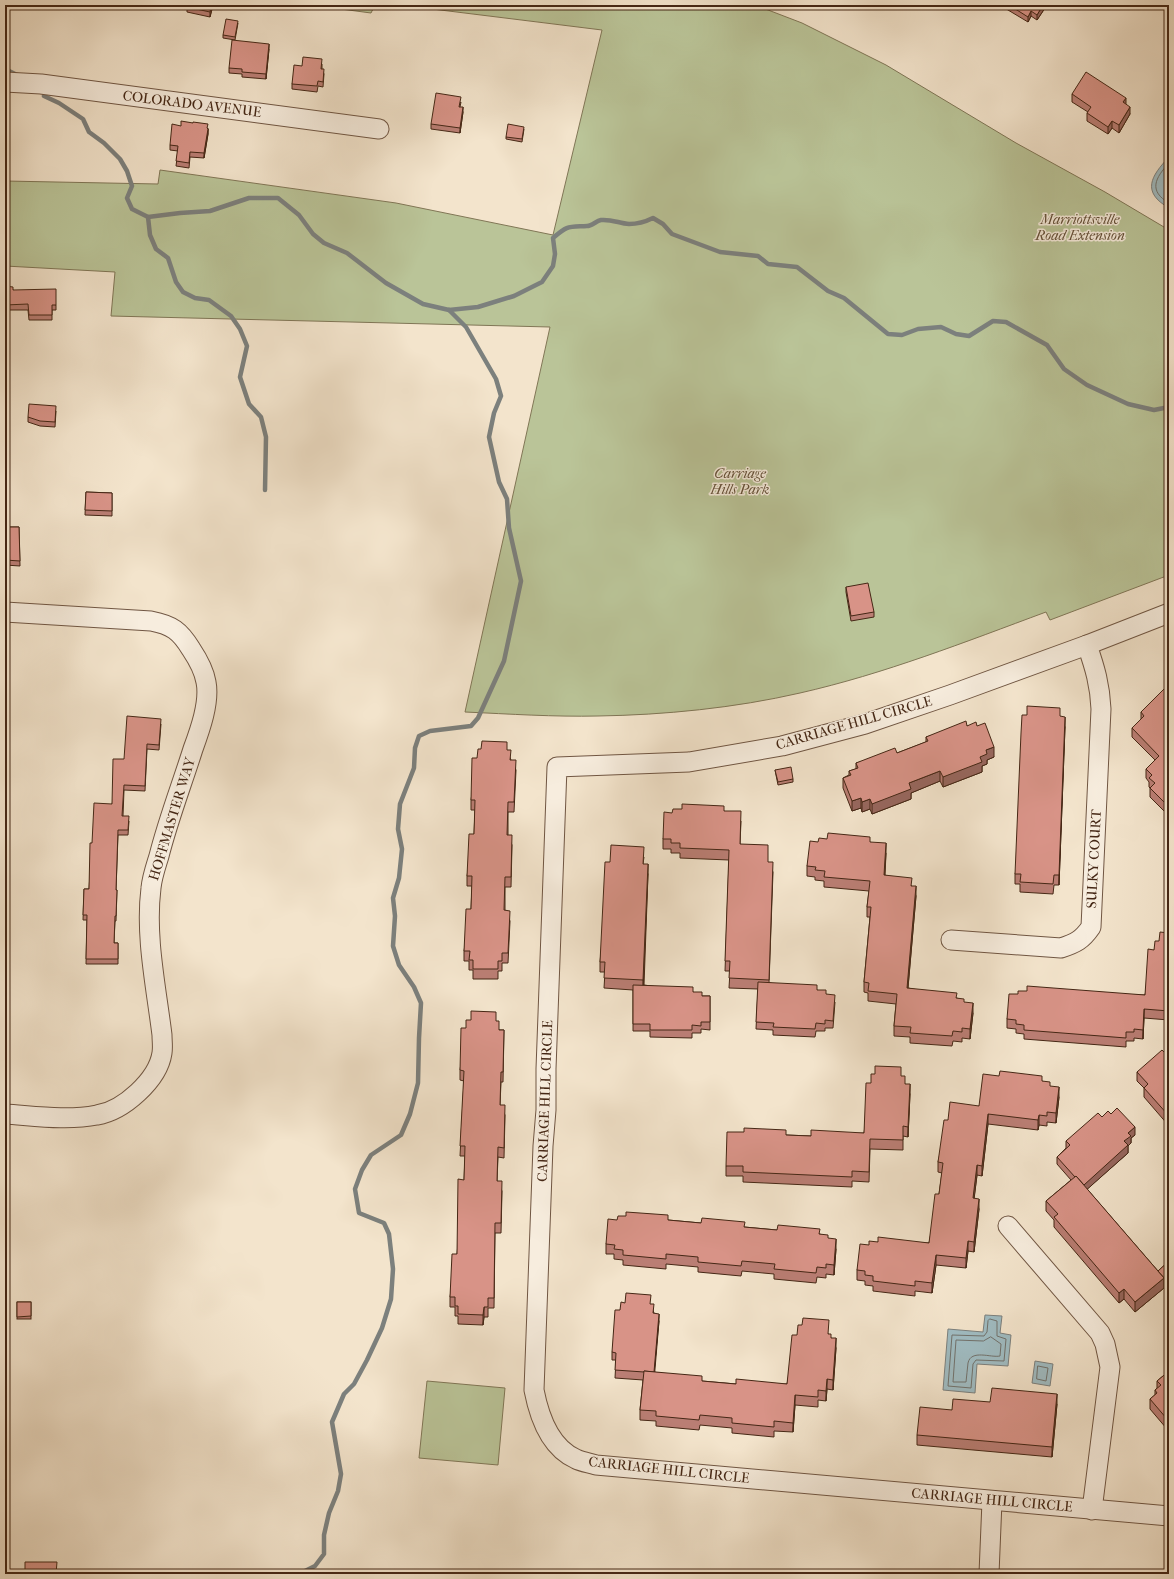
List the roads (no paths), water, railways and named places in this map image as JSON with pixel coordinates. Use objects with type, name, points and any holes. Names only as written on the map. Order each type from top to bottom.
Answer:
[{"type":"street","name":"COLORADO AVENUE","points":[[5,82],[41,84],[379,129]]},
{"type":"street","name":"HOFFMASTER WAY","points":[[5,612],[164,623],[175,629],[184,639],[200,664],[206,681],[206,699],[200,730],[162,843],[151,886],[148,920],[162,1035],[162,1054],[155,1073],[139,1092],[122,1105],[98,1115],[69,1118],[5,1114]]},
{"type":"street","name":"CARRIAGE HILL CIRCLE","points":[[1169,613],[1088,645],[950,695],[872,721],[782,746],[690,762],[557,767],[546,1069],[546,1110],[543,1146],[534,1390],[539,1414],[548,1433],[561,1449],[575,1459],[596,1465],[1169,1516]]},
{"type":"street","name":"SULKY COURT","points":[[951,940],[1061,948],[1075,944],[1084,937],[1091,927],[1101,709],[1097,674],[1088,645]]},
{"type":"street","points":[[1008,1226],[1100,1333],[1105,1344],[1110,1367],[1092,1510]]},
{"type":"street","points":[[989,1574],[992,1501]]},
{"type":"water","points":[[1169,157],[1169,208],[1160,202],[1155,196],[1152,190],[1152,184],[1157,171]]},
{"type":"water","points":[[985,1315],[1002,1316],[1000,1333],[1011,1335],[1008,1366],[977,1364],[975,1393],[943,1390],[948,1329],[983,1332]]},
{"type":"water","points":[[1035,1361],[1053,1364],[1050,1386],[1032,1383]]},
{"type":"waterway","points":[[5,69],[17,75]]},
{"type":"waterway","points":[[44,96],[59,103],[83,119],[89,132],[104,143],[120,159],[127,171],[132,186],[127,198],[132,209],[148,217],[210,211],[249,198],[278,198],[299,215],[313,234],[324,243],[347,253],[386,283],[423,304],[449,310],[478,307],[514,296],[542,282],[553,266],[555,254],[553,238],[565,229],[589,226],[601,220],[632,224],[647,221],[653,218],[663,224],[672,234],[720,252],[758,256],[768,264],[797,267],[828,291],[844,298],[888,334],[902,335],[918,329],[941,327],[956,334],[969,336],[993,321],[1006,322],[1047,345],[1064,369],[1087,385],[1128,404],[1154,410],[1169,407]]},
{"type":"waterway","points":[[148,217],[150,235],[156,249],[168,258],[176,282],[183,292],[195,298],[209,300],[231,316],[240,329],[247,346],[240,377],[249,404],[261,417],[266,437],[265,490]]},
{"type":"waterway","points":[[299,1574],[315,1566],[324,1554],[324,1535],[329,1513],[338,1491],[341,1474],[332,1422],[344,1394],[354,1384],[367,1360],[382,1328],[391,1299],[393,1269],[389,1234],[384,1223],[359,1213],[355,1189],[362,1170],[371,1155],[401,1135],[410,1114],[418,1083],[421,1003],[414,987],[399,965],[393,946],[395,916],[393,898],[399,878],[402,849],[398,829],[400,804],[414,768],[415,748],[419,736],[430,731],[471,726],[478,718],[504,661],[521,581],[509,528],[507,499],[499,482],[489,437],[494,413],[501,396],[496,379],[466,327],[449,310]]},
{"type":"park label","name":"Marriottsville Road Extension","points":[[1080,228]]},
{"type":"park label","name":"Carriage Hills Park","points":[[740,482]]}]
